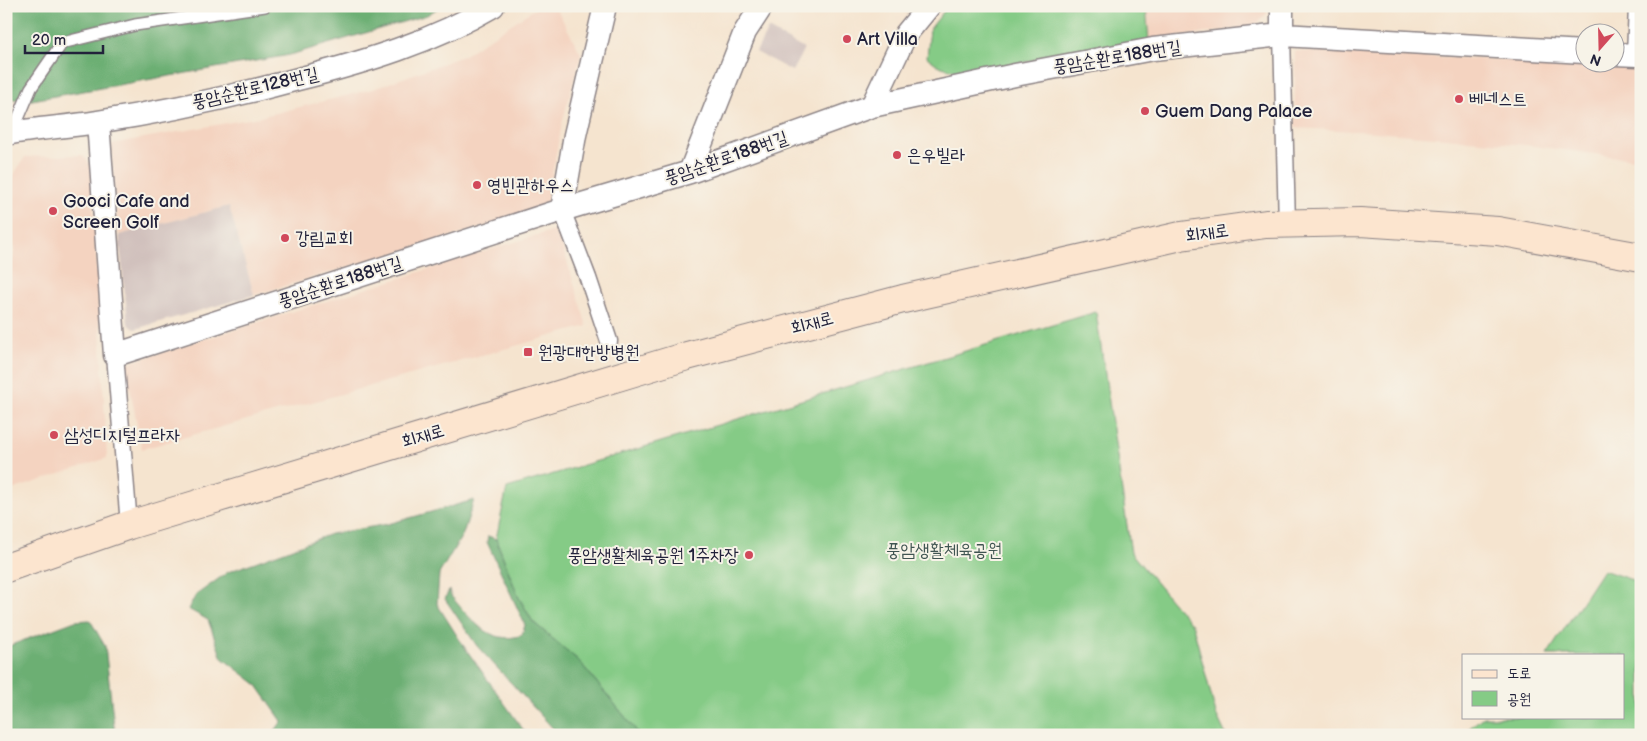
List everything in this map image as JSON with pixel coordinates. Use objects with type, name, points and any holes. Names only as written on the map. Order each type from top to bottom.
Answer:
[{"type":"main road","name":"회재로","points":[[6,568],[129,525],[687,356],[874,307],[1181,236],[1266,224],[1360,222],[1498,231],[1641,257]]},
{"type":"street","name":"풍암순환로128번길","points":[[9,134],[98,122],[246,93],[343,67],[407,47],[474,17],[493,6]]},
{"type":"street","points":[[605,6],[575,135],[562,210],[588,278],[609,341]]},
{"type":"street","points":[[690,172],[745,32],[762,6]]},
{"type":"street","points":[[872,106],[906,34],[929,6]]},
{"type":"street","points":[[1282,6],[1287,224]]},
{"type":"street","points":[[1624,54],[1638,55],[1640,6]]},
{"type":"street","name":"풍암순환로188번길","points":[[115,355],[562,210],[690,172],[872,106],[1015,74],[1134,52],[1282,34],[1574,51]]},
{"type":"street","points":[[98,122],[129,525]]},
{"type":"lane","points":[[9,134],[31,88],[62,43],[135,25],[264,6]]},
{"type":"shaded area","points":[[539,6],[555,6],[581,54],[562,123],[547,201],[537,211],[254,295],[229,206],[119,235],[111,144],[260,117],[373,89],[463,56]]},
{"type":"shaded area","points":[[1146,6],[1267,6],[1267,13],[1255,26],[1149,41]]},
{"type":"shaded area","points":[[768,29],[804,49],[792,71],[756,52]]},
{"type":"shaded area","points":[[1295,51],[1574,63],[1574,72],[1624,72],[1624,65],[1641,66],[1641,160],[1526,145],[1375,132],[1295,128]]},
{"type":"shaded area","points":[[82,155],[91,165],[107,458],[6,492],[6,306],[14,251],[11,179],[25,157]]},
{"type":"shaded area","points":[[229,206],[254,295],[135,329],[128,324],[119,235]]},
{"type":"shaded area","points":[[557,229],[587,326],[142,449],[125,364]]},
{"type":"green space","points":[[6,6],[441,6],[427,15],[290,55],[32,100],[6,99]]},
{"type":"green space","points":[[948,6],[1146,6],[1149,41],[962,73],[939,66],[927,57],[930,29]]},
{"type":"green space","name":"풍암생활체육공원","points":[[1096,312],[1131,553],[1193,626],[1216,714],[1226,735],[640,735],[579,661],[533,622],[518,596],[496,539],[507,488]]},
{"type":"green space","points":[[474,500],[463,534],[439,574],[437,604],[463,645],[527,735],[272,735],[282,721],[256,684],[222,658],[208,620],[188,609],[196,595],[228,572],[331,534],[388,524]]},
{"type":"green space","points":[[488,536],[496,539],[518,596],[533,622],[579,661],[640,735],[559,735],[477,646],[445,599],[449,590],[451,596],[465,613],[481,628],[490,633],[500,637],[511,638],[522,635],[525,625],[487,542]]},
{"type":"green space","points":[[1603,570],[1641,583],[1641,735],[1461,735],[1482,718],[1624,718],[1624,654],[1548,654]]},
{"type":"green space","points":[[90,620],[105,646],[115,735],[6,735],[6,647],[75,621]]},
{"type":"place","name":"Art Villa","points":[[847,39]]},
{"type":"place","name":"베네스트","points":[[1459,99]]},
{"type":"place","name":"Guem Dang Palace","points":[[1145,111]]},
{"type":"place","name":"은우빌라","points":[[897,155]]},
{"type":"place","name":"영빈관하우스","points":[[477,185]]},
{"type":"place","name":"Gooci Cafe and Screen Golf","points":[[53,211]]},
{"type":"place","name":"강림교회","points":[[285,238]]},
{"type":"place","name":"원광대한방병원","points":[[528,352]]},
{"type":"place","name":"삼성디지털프라자","points":[[54,435]]},
{"type":"place","name":"풍암생활체육공원 1주차장","points":[[749,555]]}]
